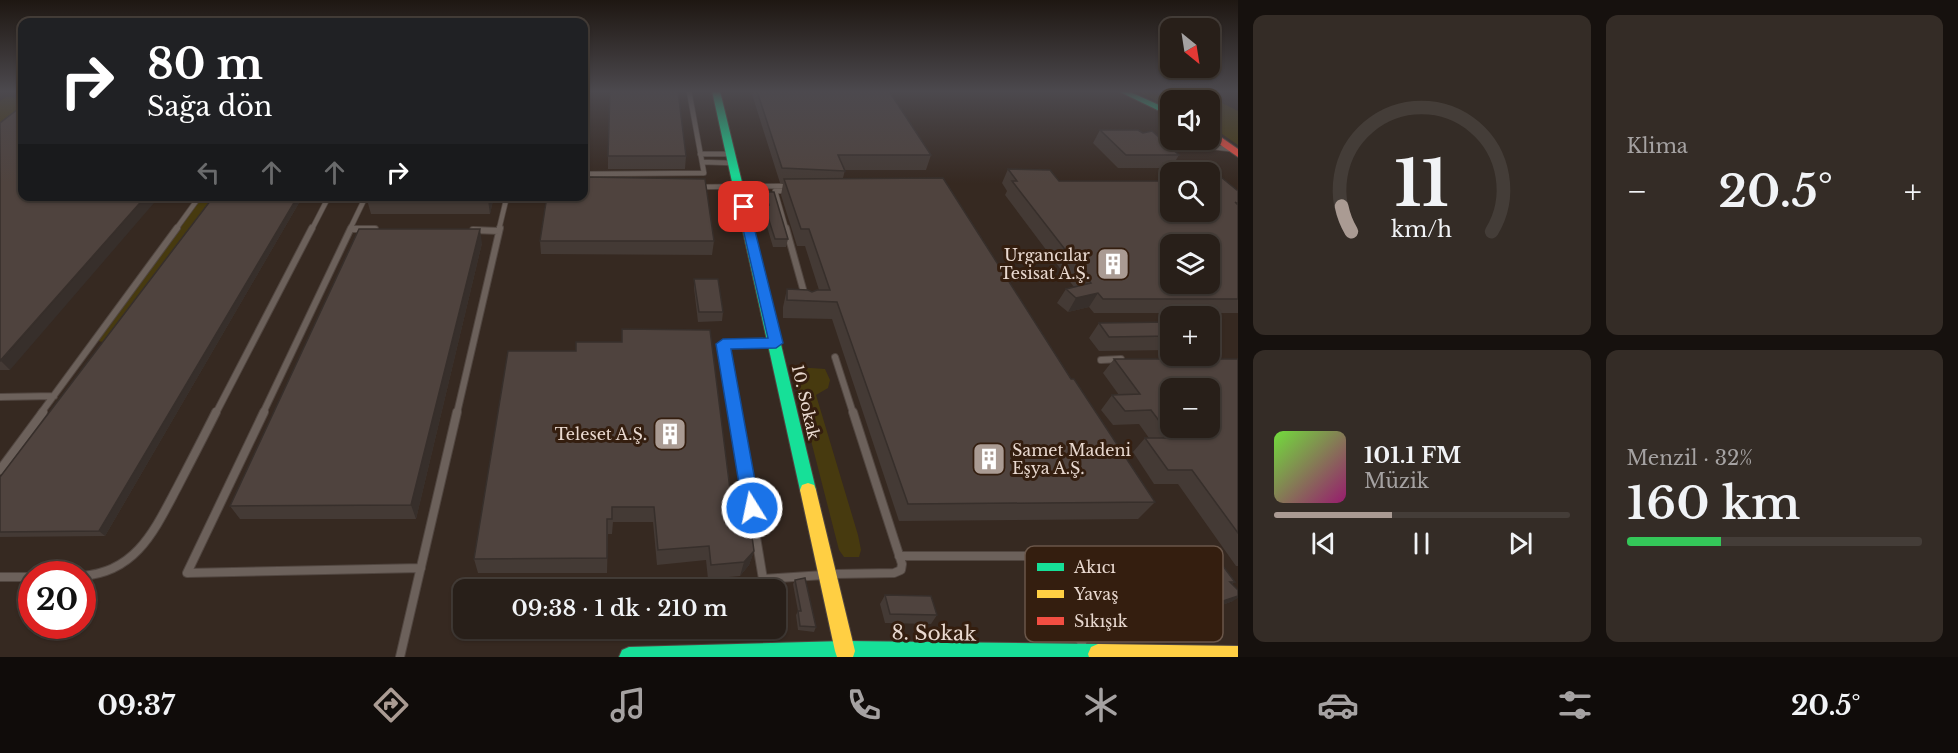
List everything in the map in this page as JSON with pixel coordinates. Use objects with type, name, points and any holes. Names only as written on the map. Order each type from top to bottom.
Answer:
[{"type":"street","name":"10. Sokak","points":[[723,122],[776,343],[844,651]]},
{"type":"street","points":[[1220,140],[1235,152]]},
{"type":"street","name":"8. Sokak","points":[[630,657],[844,651],[1093,656],[1238,656]]},
{"type":"lane","points":[[588,174],[704,173],[694,122]]},
{"type":"lane","points":[[1145,139],[1235,152]]},
{"type":"lane","points":[[700,154],[732,158]]},
{"type":"lane","points":[[702,162],[732,158]]},
{"type":"lane","points":[[691,187],[739,186],[797,189],[775,191],[808,305]]},
{"type":"lane","points":[[0,470],[196,201]]},
{"type":"lane","points":[[96,576],[101,576],[125,562],[151,537],[326,201]]},
{"type":"lane","points":[[364,201],[187,573],[421,568]]},
{"type":"lane","points":[[400,657],[506,201]]},
{"type":"lane","points":[[351,229],[385,229]]},
{"type":"lane","points":[[465,230],[499,231]]},
{"type":"lane","points":[[776,343],[723,344],[764,579],[894,573],[902,570],[835,357]]},
{"type":"lane","points":[[1101,360],[1124,359]]},
{"type":"lane","points":[[0,397],[54,396]]},
{"type":"lane","points":[[899,556],[1025,556]]},
{"type":"lane","points":[[0,577],[18,577]]},
{"type":"lane","points":[[1085,642],[1093,656]]},
{"type":"shaded area","points":[[0,122],[9,122],[0,128]]},
{"type":"shaded area","points":[[1220,122],[1238,122],[1238,145],[1220,133]]},
{"type":"shaded area","points":[[199,201],[214,201],[106,343],[95,340],[97,331]]},
{"type":"shaded area","points":[[796,367],[825,369],[830,380],[828,388],[816,395],[858,535],[861,550],[859,557],[844,557],[839,550],[794,374]]},
{"type":"building","points":[[18,122],[18,201],[142,201],[0,361],[0,123]]},
{"type":"building","points":[[609,122],[682,122],[686,156],[608,156]]},
{"type":"building","points":[[767,122],[909,122],[931,155],[838,155],[845,171],[782,168]]},
{"type":"building","points":[[1100,130],[1138,130],[1143,133],[1152,131],[1160,138],[1160,150],[1173,150],[1179,155],[1126,155]]},
{"type":"building","name":"Urgancılar Tesisat A.Ş.","points":[[1008,169],[1050,170],[1059,181],[1160,181],[1160,222],[1220,222],[1220,176],[1238,191],[1238,204],[1235,202],[1238,205],[1238,299],[1103,299],[1098,293],[1076,298],[1066,289],[1091,283],[1012,181],[1017,181]]},
{"type":"building","points":[[588,177],[705,179],[714,241],[540,241],[546,201],[588,201]]},
{"type":"building","points":[[943,178],[1071,379],[1074,379],[1155,502],[908,504],[837,302],[787,300],[787,289],[812,292],[830,290],[809,229],[801,229],[784,179]]},
{"type":"building","points":[[765,192],[774,192],[788,239],[775,239],[764,205],[769,205]]},
{"type":"building","points":[[210,201],[295,201],[99,531],[0,532],[0,477]]},
{"type":"building","points":[[359,229],[480,229],[411,505],[230,506]]},
{"type":"building","points":[[694,279],[718,279],[723,312],[699,312]]},
{"type":"building","points":[[1160,322],[1160,336],[1109,337],[1099,323]]},
{"type":"building","points":[[622,329],[710,330],[734,521],[750,522],[754,551],[744,562],[711,565],[709,546],[658,550],[654,507],[612,507],[612,519],[607,519],[607,558],[474,559],[508,351],[576,351],[576,342],[622,342]]},
{"type":"building","points":[[1114,359],[1160,359],[1160,366],[1220,366],[1220,359],[1238,359],[1238,533],[1192,470],[1168,470],[1145,438],[1220,438],[1220,378],[1160,378],[1160,422],[1151,410],[1125,411],[1112,395],[1140,394]]},
{"type":"building","points":[[1223,566],[1235,582],[1230,582],[1238,590],[1238,596],[1223,601]]},
{"type":"building","points":[[805,578],[816,627],[800,626],[798,611],[801,611],[795,580]]},
{"type":"building","points":[[885,595],[931,596],[937,615],[890,614]]},
{"type":"traffic: fast","points":[[723,122],[808,490]]},
{"type":"traffic: fast","points":[[629,657],[845,651],[1098,654]]},
{"type":"traffic: slow","points":[[808,490],[845,651]]},
{"type":"traffic: slow","points":[[1098,654],[1238,656]]},
{"type":"traffic: jam","points":[[1220,140],[1238,154]]},
{"type":"place","name":"Urgancılar Tesisat A.Ş.","points":[[1113,264]]},
{"type":"place","name":"Teleset A.Ş.","points":[[670,434]]},
{"type":"place","name":"Samet Madeni Eşya A.Ş.","points":[[989,459]]},
{"type":"route","points":[[744,207],[776,343],[723,344],[752,508]]}]
